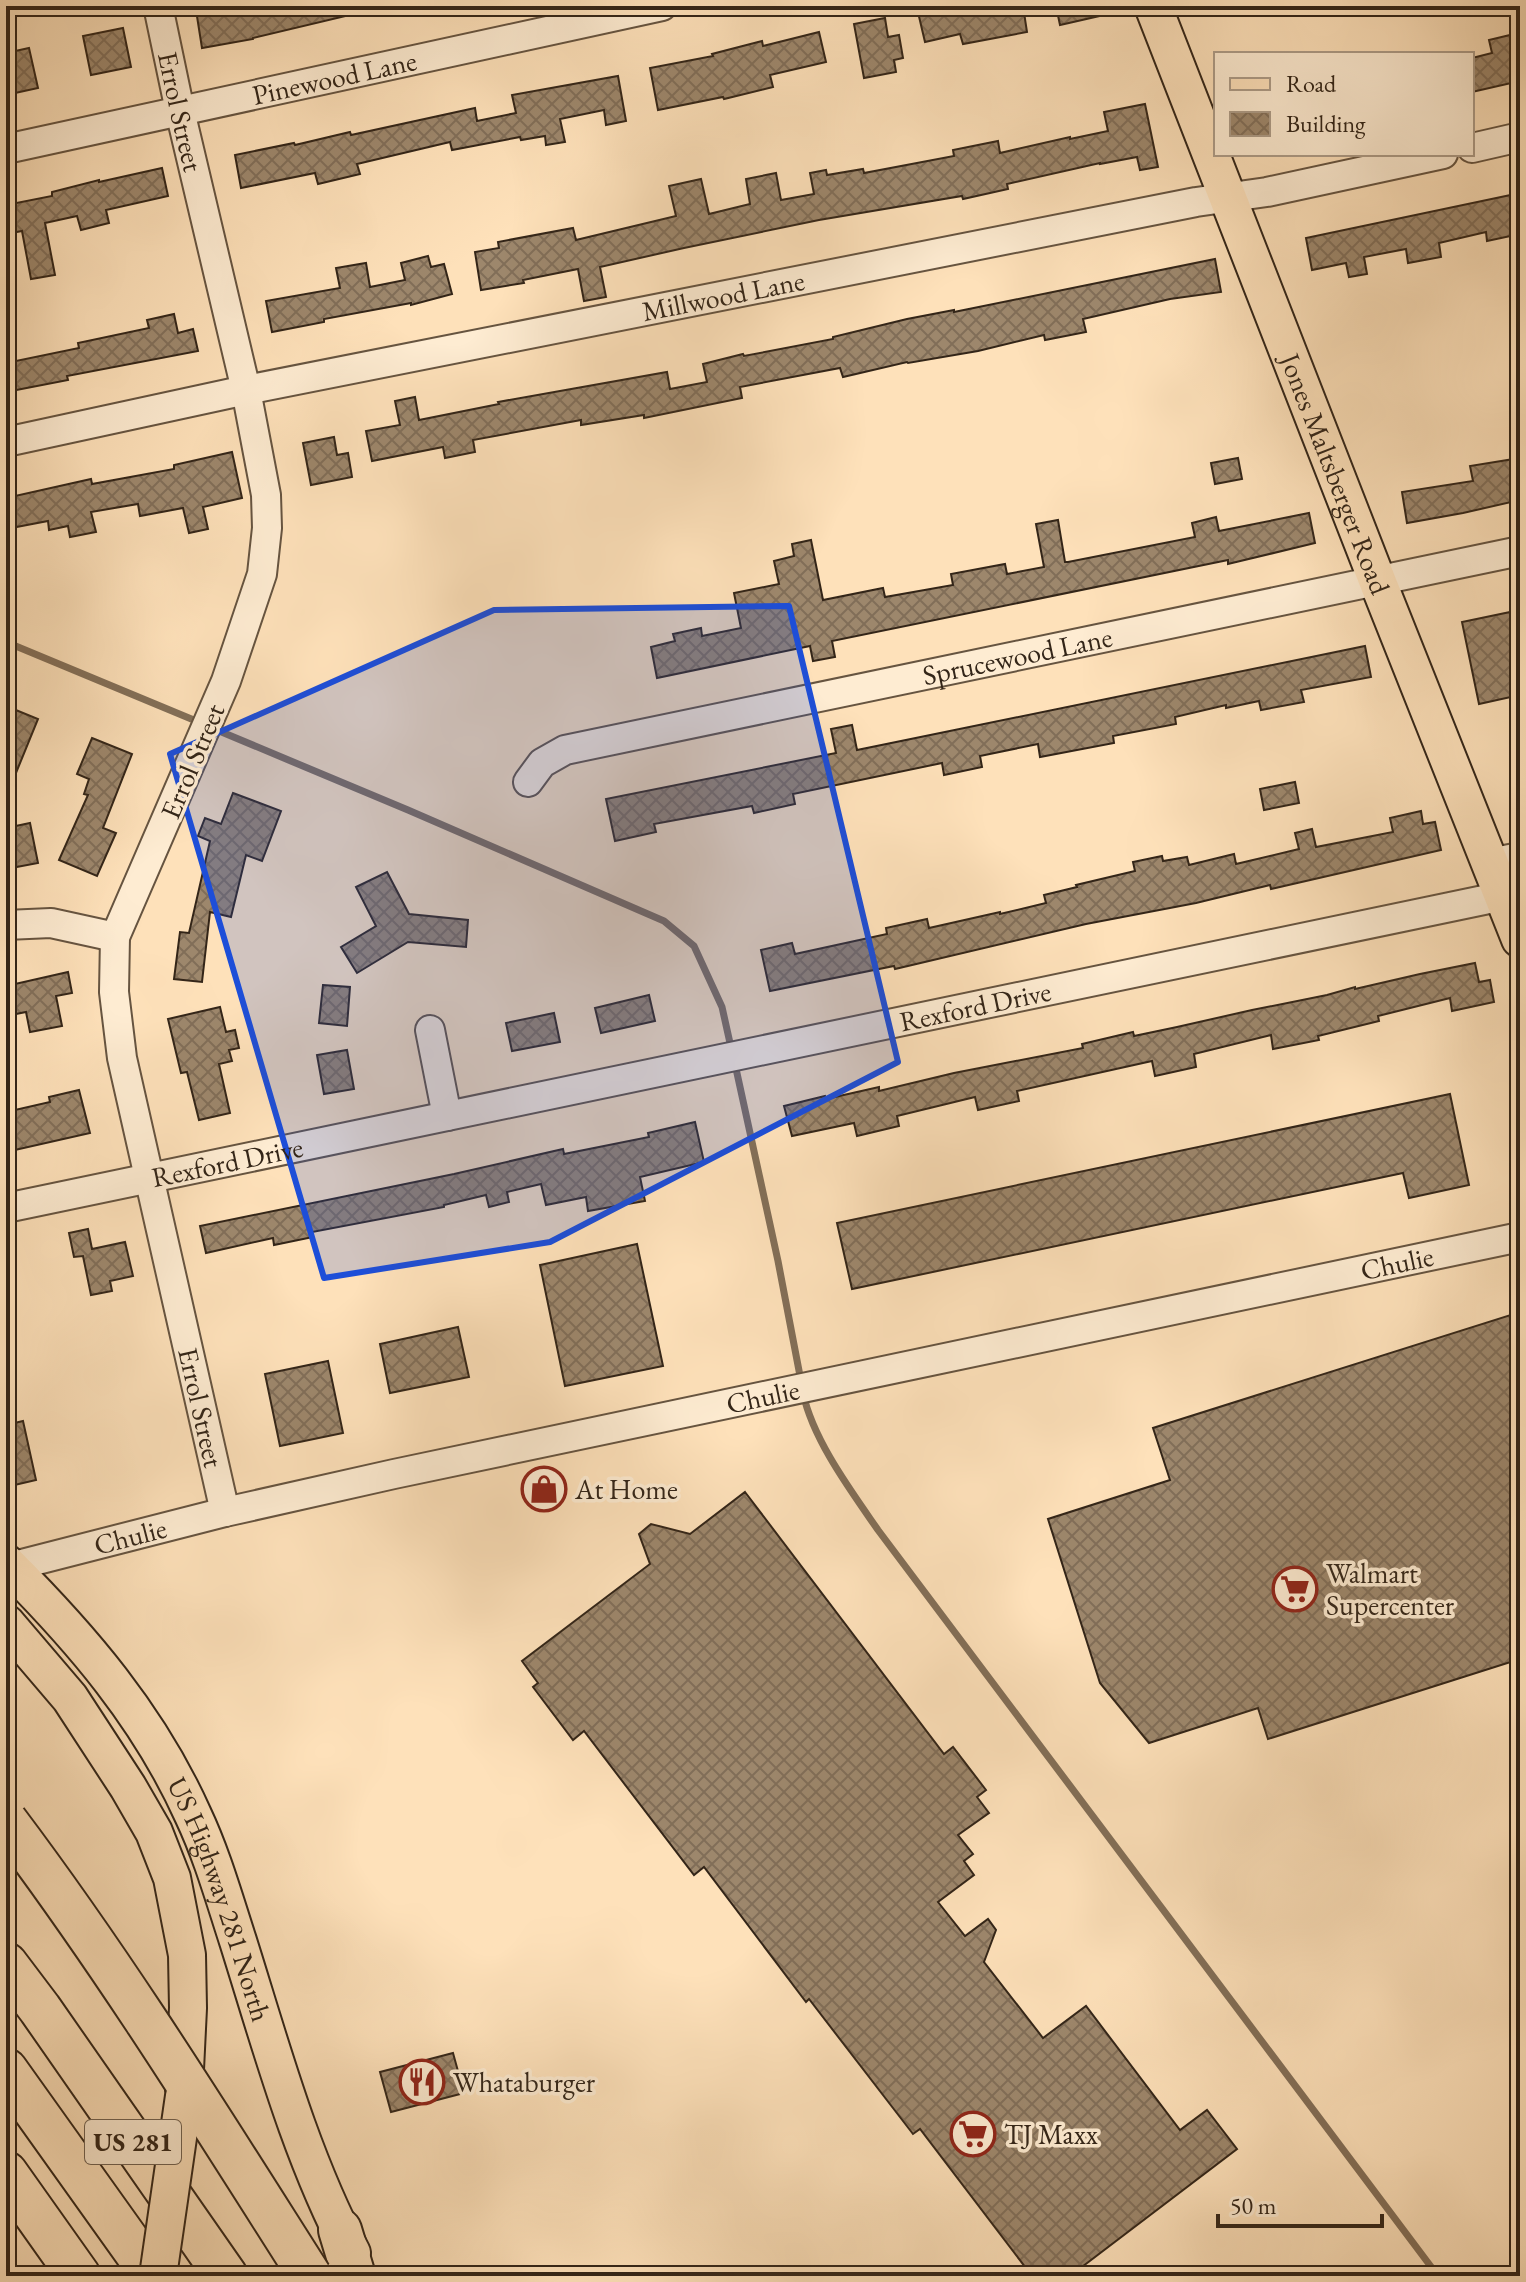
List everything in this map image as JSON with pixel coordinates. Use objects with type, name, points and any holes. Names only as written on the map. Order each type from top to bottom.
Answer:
[{"type":"highway","points":[[6,1821],[63,1897],[206,2112],[310,2276]]},
{"type":"highway","name":"US 281","points":[[6,1964],[226,2276]]},
{"type":"highway","name":"US 281","points":[[6,2070],[155,2276]]},
{"type":"highway","points":[[6,2173],[79,2276]]},
{"type":"highway","points":[[340,2230],[354,2276]]},
{"type":"main road","name":"Jones Maltsberger Road","points":[[1153,6],[1377,580],[1504,860],[1503,896],[1520,939]]},
{"type":"main road","name":"US Highway 281 North","points":[[8,1565],[87,1648],[136,1711],[168,1765],[193,1815],[216,1873],[303,2144],[340,2230],[364,2276]]},
{"type":"main road","points":[[6,1623],[70,1698],[154,1832],[172,1878],[187,1955],[188,2008],[184,2096],[155,2276]]},
{"type":"street","name":"Errol Street","points":[[158,6],[246,390],[266,495],[267,528],[262,574],[226,681],[115,937],[114,992],[122,1058],[225,1512]]},
{"type":"street","name":"Pinewood Lane","points":[[6,149],[662,6]]},
{"type":"street","points":[[1474,148],[1520,137]]},
{"type":"street","name":"Millwood Lane","points":[[6,442],[246,390],[1196,202],[1267,192],[1434,156]]},
{"type":"street","name":"Sprucewood Lane","points":[[528,782],[542,763],[565,750],[1520,551]]},
{"type":"street","name":"Rexford Drive","points":[[6,1208],[1503,896]]},
{"type":"street","points":[[6,925],[51,923],[115,937]]},
{"type":"street","points":[[430,1030],[447,1116]]},
{"type":"street","name":"Chulie","points":[[8,1565],[394,1474],[1520,1237]]},
{"type":"highlighted area","points":[[789,606],[898,1062],[550,1242],[324,1278],[170,754],[494,610]]},
{"type":"building","points":[[218,6],[354,6],[354,14],[202,48],[196,10]]},
{"type":"building","points":[[1023,6],[1027,32],[963,44],[960,34],[925,42],[917,8]]},
{"type":"building","points":[[1056,6],[1112,6],[1113,13],[1060,25]]},
{"type":"building","points":[[885,18],[888,37],[899,35],[903,58],[894,60],[896,72],[864,78],[854,24]]},
{"type":"building","points":[[123,28],[131,67],[91,75],[83,36]]},
{"type":"building","points":[[819,32],[826,62],[770,75],[773,87],[658,110],[650,68],[713,56],[762,41],[763,46]]},
{"type":"building","points":[[1510,35],[1520,81],[1474,92],[1474,58],[1492,53],[1489,40]]},
{"type":"building","points":[[29,48],[38,88],[6,95],[6,53]]},
{"type":"building","points":[[618,76],[626,121],[606,125],[604,110],[560,119],[565,142],[546,145],[545,136],[521,140],[520,137],[452,150],[450,142],[357,164],[360,174],[318,184],[315,173],[241,188],[235,155],[350,132],[351,135],[475,108],[477,121],[516,113],[512,95]]},
{"type":"building","points":[[1145,104],[1158,167],[1140,170],[1137,157],[1100,163],[1007,184],[1008,189],[963,199],[962,196],[819,220],[600,267],[606,297],[584,301],[578,269],[481,290],[475,252],[499,248],[498,242],[573,228],[576,240],[676,216],[669,186],[701,179],[709,214],[750,204],[746,179],[776,173],[781,200],[814,194],[810,173],[826,170],[827,175],[863,169],[864,173],[954,156],[953,150],[998,141],[1000,153],[1070,139],[1108,131],[1104,112]]},
{"type":"building","points":[[162,168],[168,196],[106,210],[109,223],[81,230],[77,216],[45,223],[55,275],[31,279],[22,231],[6,234],[6,205],[52,196],[52,192],[99,180]]},
{"type":"building","points":[[1520,193],[1520,234],[1487,241],[1486,232],[1439,243],[1441,257],[1408,263],[1406,249],[1364,257],[1367,274],[1349,277],[1346,263],[1312,270],[1306,238]]},
{"type":"building","points":[[428,256],[431,267],[444,264],[452,294],[272,332],[266,301],[340,288],[336,268],[366,263],[370,287],[405,280],[401,263]]},
{"type":"building","points":[[1215,259],[1221,292],[1170,299],[1083,319],[1086,332],[1045,340],[1044,335],[843,377],[840,368],[740,387],[742,398],[644,418],[644,415],[581,425],[581,420],[473,440],[475,452],[445,458],[443,447],[372,461],[366,431],[400,425],[395,401],[415,397],[419,420],[498,402],[667,372],[670,389],[707,382],[703,364],[743,354],[833,339],[907,319]]},
{"type":"building","points":[[174,314],[178,333],[193,329],[198,351],[67,376],[68,380],[6,392],[6,363],[79,348],[78,343],[149,328],[147,320]]},
{"type":"building","points":[[334,437],[337,455],[348,453],[352,477],[311,485],[303,443]]},
{"type":"building","points":[[232,452],[242,498],[203,507],[208,529],[189,533],[183,508],[140,516],[138,504],[91,512],[96,532],[70,537],[68,526],[49,530],[48,521],[6,529],[6,498],[91,479],[92,484],[174,469],[174,465]]},
{"type":"building","points":[[1238,458],[1242,479],[1215,484],[1211,463]]},
{"type":"building","points":[[1520,458],[1520,500],[1407,523],[1402,492],[1473,481],[1470,466]]},
{"type":"building","points":[[1309,513],[1315,543],[1228,564],[1228,560],[832,641],[835,657],[813,661],[810,646],[657,678],[651,647],[675,641],[673,634],[701,628],[702,636],[741,628],[734,593],[779,584],[774,561],[794,556],[792,544],[811,540],[823,600],[883,588],[885,597],[953,585],[951,574],[1005,564],[1007,574],[1044,567],[1036,524],[1058,520],[1065,562],[1068,562],[1195,537],[1192,523],[1216,517],[1219,531]]},
{"type":"building","points":[[1515,611],[1520,637],[1520,695],[1479,704],[1462,622]]},
{"type":"building","points":[[1365,646],[1371,677],[1301,690],[1304,702],[1261,710],[1259,701],[1226,708],[1226,705],[1175,717],[1176,724],[1113,736],[1114,743],[1040,757],[1038,744],[980,756],[982,767],[944,775],[942,763],[793,794],[795,804],[754,813],[752,806],[654,824],[656,832],[615,841],[606,799],[836,753],[831,729],[852,725],[857,750]]},
{"type":"building","points":[[6,706],[38,719],[7,795],[6,795]]},
{"type":"building","points":[[92,738],[132,754],[103,828],[116,833],[97,876],[59,860],[88,795],[84,794],[89,779],[77,774]]},
{"type":"building","points":[[1295,782],[1299,803],[1264,810],[1260,789]]},
{"type":"building","points":[[233,793],[281,811],[262,861],[246,855],[231,917],[210,912],[202,982],[174,979],[180,932],[189,933],[210,841],[198,836],[205,818],[221,824]]},
{"type":"building","points":[[1421,811],[1423,824],[1435,822],[1441,850],[1271,889],[1270,885],[1086,924],[895,969],[894,966],[770,991],[761,950],[792,943],[795,954],[887,934],[886,928],[927,919],[929,928],[1000,914],[1046,903],[1044,895],[1135,871],[1133,862],[1162,856],[1163,861],[1187,857],[1189,865],[1234,854],[1236,864],[1299,849],[1295,833],[1312,829],[1316,847],[1393,832],[1390,818]]},
{"type":"building","points":[[30,823],[38,863],[6,869],[6,828]]},
{"type":"building","points":[[387,872],[409,914],[468,920],[466,947],[408,942],[357,973],[341,947],[376,926],[356,887]]},
{"type":"building","points":[[1475,963],[1479,982],[1490,980],[1494,1002],[1452,1011],[1450,998],[1378,1016],[1379,1021],[1318,1036],[1319,1040],[1273,1049],[1271,1035],[1194,1054],[1196,1067],[1155,1076],[1152,1061],[1017,1091],[1019,1101],[978,1110],[975,1097],[897,1116],[899,1126],[857,1136],[854,1123],[792,1136],[784,1106],[879,1087],[879,1091],[1083,1048],[1082,1044],[1133,1032],[1134,1036]]},
{"type":"building","points":[[68,972],[72,993],[56,996],[62,1026],[30,1032],[26,1012],[6,1016],[6,986]]},
{"type":"building","points":[[323,985],[350,987],[347,1026],[319,1023]]},
{"type":"building","points":[[649,995],[655,1021],[601,1033],[595,1008]]},
{"type":"building","points":[[220,1007],[226,1032],[235,1030],[239,1048],[229,1050],[232,1061],[219,1064],[230,1113],[199,1120],[187,1072],[181,1073],[168,1019]]},
{"type":"building","points":[[554,1013],[560,1042],[512,1051],[506,1023]]},
{"type":"building","points":[[347,1050],[354,1089],[324,1094],[317,1055]]},
{"type":"building","points":[[79,1090],[90,1133],[6,1152],[6,1112],[50,1102],[49,1097]]},
{"type":"building","points":[[1450,1094],[1469,1185],[1409,1198],[1403,1173],[852,1289],[837,1223]]},
{"type":"building","points":[[695,1122],[704,1162],[640,1177],[645,1201],[588,1211],[586,1197],[546,1205],[541,1184],[507,1192],[509,1202],[489,1207],[486,1195],[444,1207],[312,1232],[313,1237],[274,1245],[273,1238],[206,1253],[200,1226],[563,1149],[564,1154],[649,1137],[648,1133]]},
{"type":"building","points":[[88,1229],[92,1249],[125,1242],[133,1276],[110,1281],[112,1291],[91,1295],[83,1256],[74,1257],[69,1233]]},
{"type":"building","points":[[637,1244],[663,1366],[565,1386],[540,1265]]},
{"type":"building","name":"Walmart Supercenter","points":[[1520,1312],[1520,1659],[1268,1739],[1258,1708],[1149,1743],[1100,1683],[1048,1519],[1170,1480],[1153,1428]]},
{"type":"building","points":[[458,1327],[469,1377],[390,1393],[380,1344]]},
{"type":"building","points":[[328,1361],[343,1433],[280,1446],[265,1374]]},
{"type":"building","points":[[23,1421],[36,1480],[6,1487],[6,1425]]},
{"type":"building","points":[[745,1492],[944,1754],[953,1747],[986,1790],[977,1797],[989,1813],[958,1835],[973,1854],[964,1861],[974,1875],[938,1902],[965,1936],[988,1919],[996,1930],[984,1962],[1043,2038],[1086,2006],[1180,2130],[1207,2110],[1237,2149],[1070,2276],[1032,2276],[920,2129],[913,2134],[809,1999],[806,2002],[704,1867],[694,1875],[584,1731],[573,1740],[533,1687],[538,1683],[522,1661],[650,1564],[639,1534],[651,1524],[690,1534]]},
{"type":"building","name":"Whataburger","points":[[453,2053],[464,2093],[391,2112],[380,2072]]},
{"type":"waterway","points":[[6,642],[201,723]]},
{"type":"waterway","points":[[212,728],[664,921],[694,946],[722,1007],[732,1052]]},
{"type":"waterway","points":[[735,1064],[801,1381]]},
{"type":"waterway","points":[[803,1393],[824,1447],[878,1530],[1438,2276]]},
{"type":"place","name":"At Home","points":[[544,1489]]},
{"type":"place","name":"Walmart Supercenter","points":[[1295,1589]]},
{"type":"place","name":"Whataburger","points":[[422,2082]]},
{"type":"place","name":"TJ Maxx","points":[[973,2134]]}]
